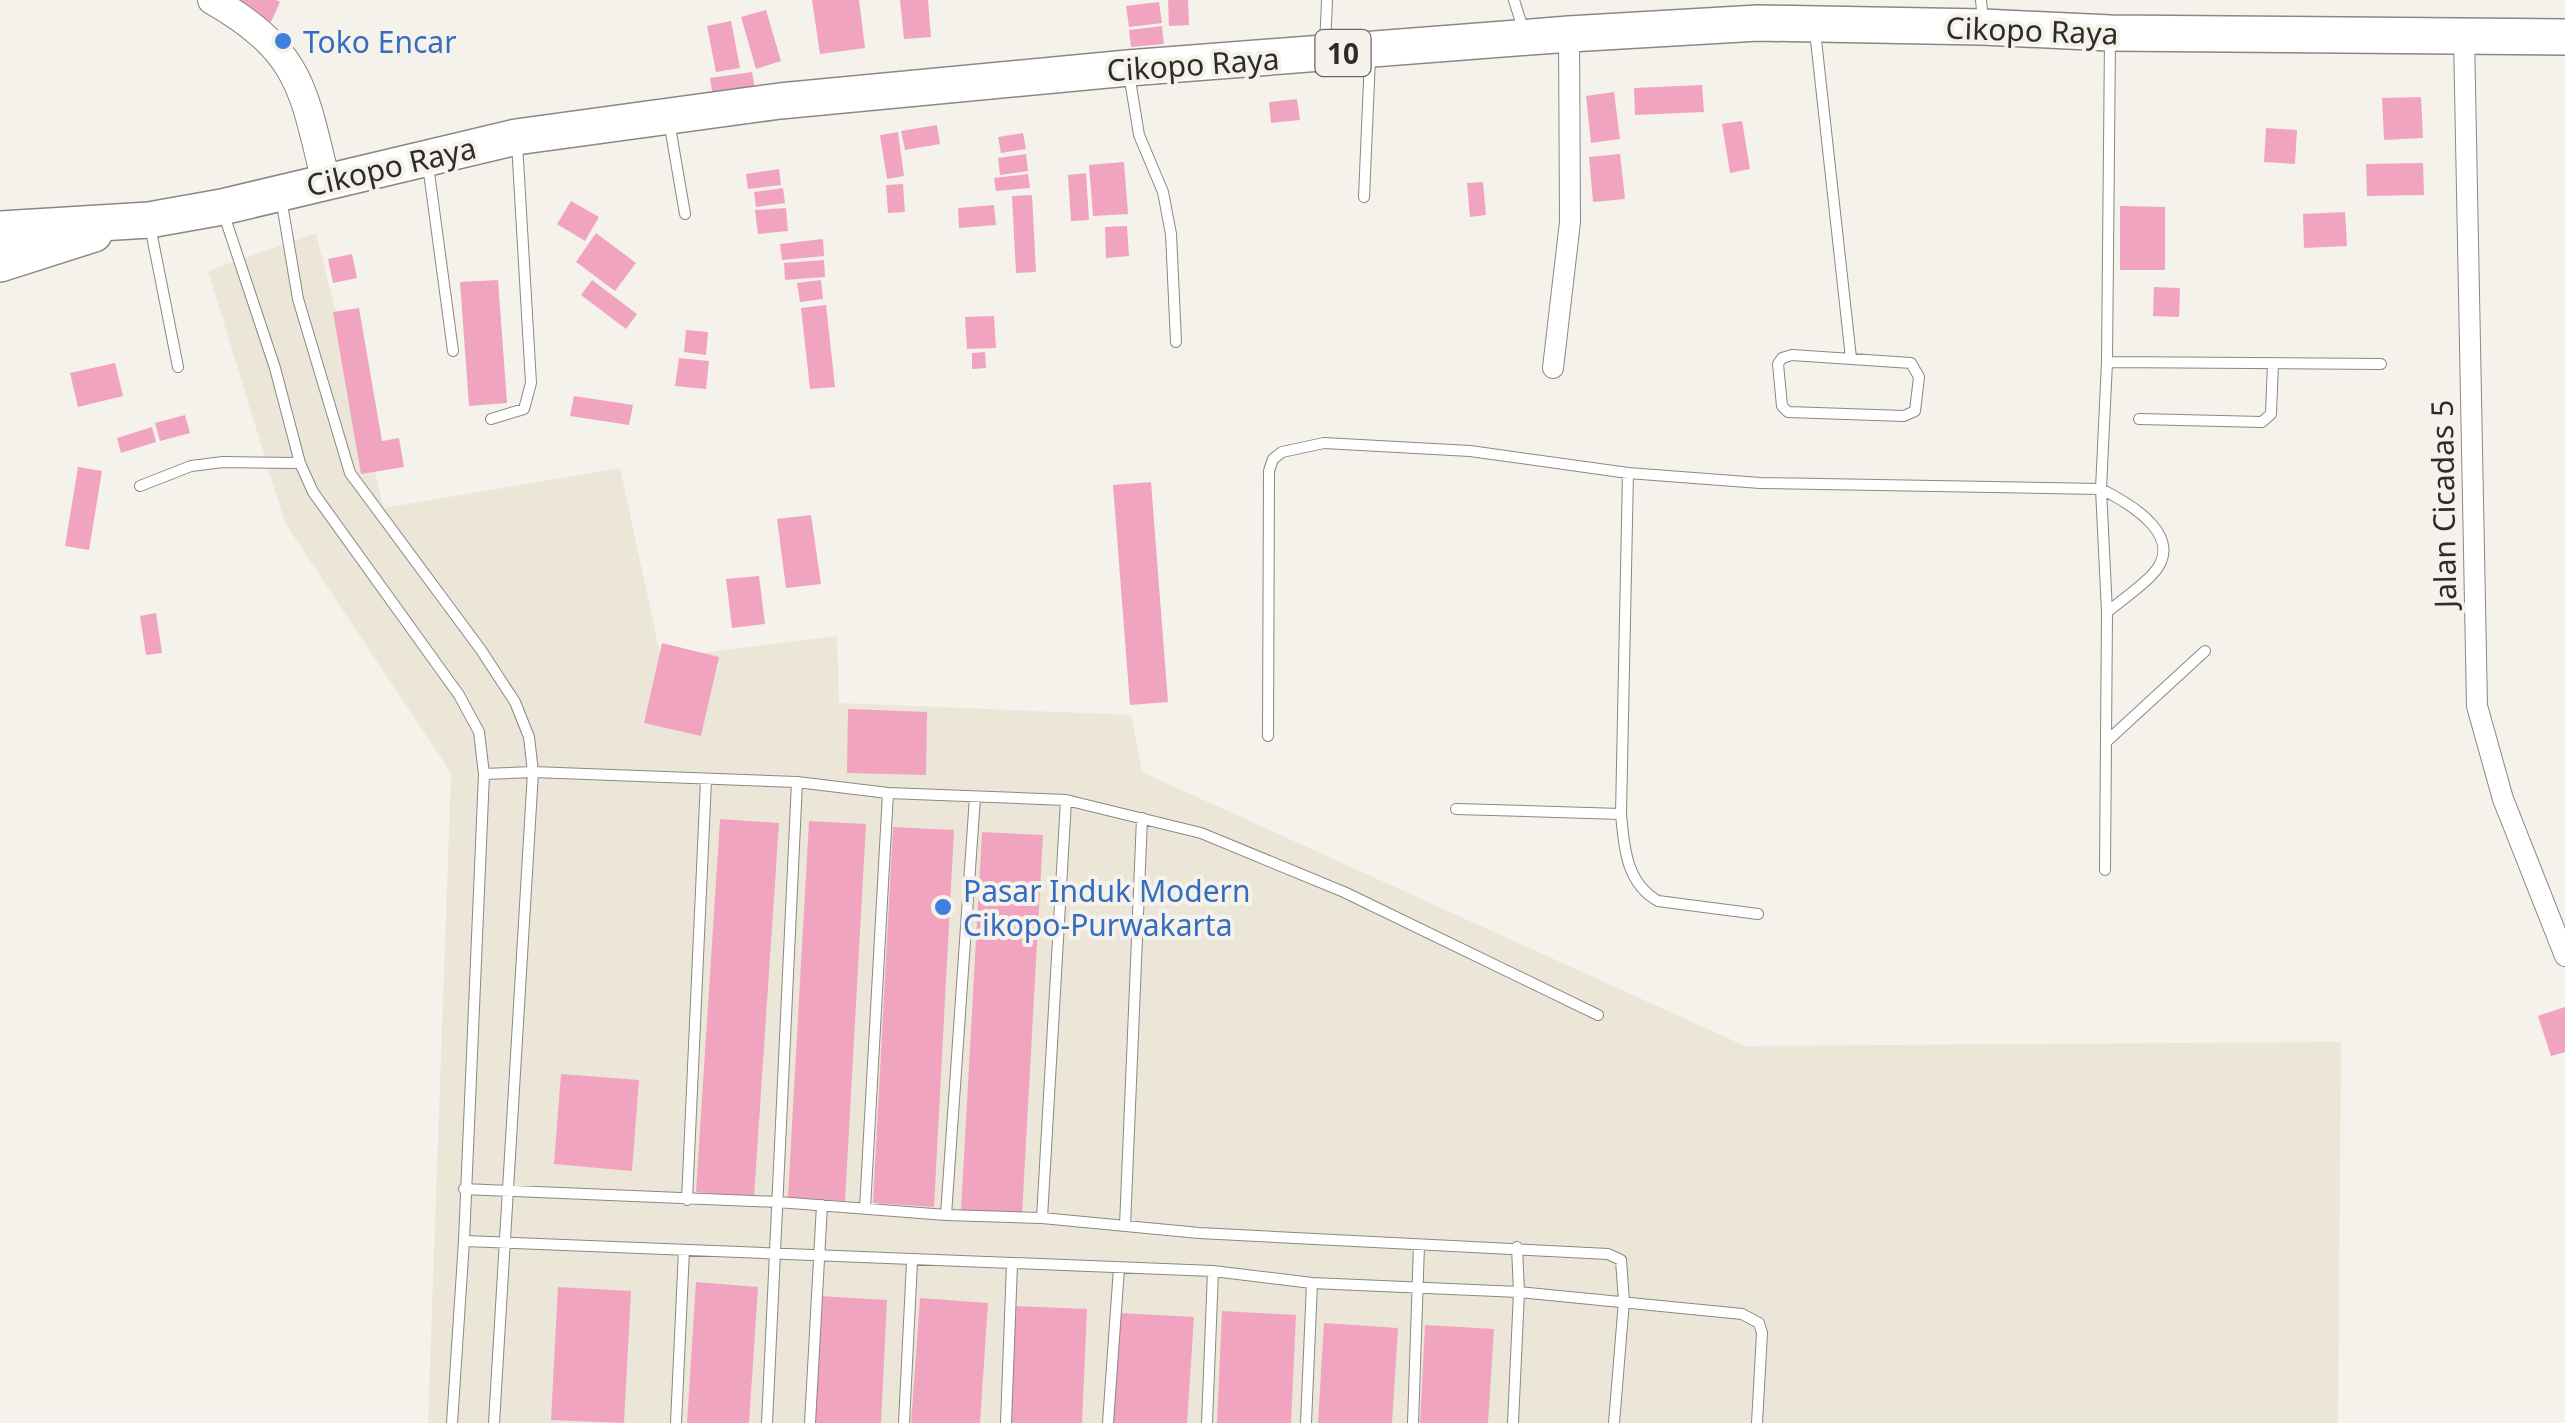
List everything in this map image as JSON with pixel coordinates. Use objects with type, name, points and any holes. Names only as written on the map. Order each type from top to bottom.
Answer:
[{"type":"highway","name":"Cikopo Raya","points":[[141,221],[222,207],[516,137],[668,115],[1128,68],[1569,34],[1982,14],[2110,34],[2565,37]]},
{"type":"highway","name":"10","points":[[0,229],[141,221]]},
{"type":"highway","name":"10","points":[[0,264],[141,221]]},
{"type":"street","points":[[212,0],[247,22],[288,62],[301,84],[326,182]]},
{"type":"street","points":[[1553,368],[1570,222],[1569,34]]},
{"type":"street","name":"Jalan Cicadas 5","points":[[2464,36],[2477,706],[2503,799],[2565,956]]},
{"type":"lane","points":[[1325,54],[1327,0]]},
{"type":"lane","points":[[1514,0],[1526,38]]},
{"type":"lane","points":[[1814,24],[1851,358]]},
{"type":"lane","points":[[2105,870],[2107,612],[2100,489],[2107,362],[2110,34]]},
{"type":"lane","points":[[1364,197],[1370,52]]},
{"type":"lane","points":[[1128,68],[1139,135],[1163,192],[1168,220],[1176,342]]},
{"type":"lane","points":[[668,115],[684,214]]},
{"type":"lane","points":[[491,419],[524,409],[532,383],[516,137]]},
{"type":"lane","points":[[427,158],[453,351]]},
{"type":"lane","points":[[280,192],[298,299],[350,472],[482,650],[514,702],[529,738],[533,772],[494,1423]]},
{"type":"lane","points":[[222,207],[300,463],[313,492],[338,532],[459,695],[479,732],[484,774],[464,1241],[452,1423]]},
{"type":"lane","points":[[141,221],[178,367]]},
{"type":"lane","points":[[1782,358],[1851,358],[1914,366],[1919,376],[1914,412],[1904,416],[1794,413],[1783,409],[1778,364],[1782,358]]},
{"type":"lane","points":[[2107,362],[2381,364]]},
{"type":"lane","points":[[2139,419],[2262,422],[2271,414],[2273,363]]},
{"type":"lane","points":[[1268,736],[1269,471],[1273,459],[1282,452],[1324,443],[1470,451],[1628,474],[1760,483],[2100,489],[2139,511],[2160,534],[2164,550],[2152,576],[2107,612]]},
{"type":"lane","points":[[140,486],[191,466],[223,462],[300,463]]},
{"type":"lane","points":[[1628,474],[1621,814],[1629,867],[1646,894],[1658,900],[1758,914]]},
{"type":"lane","points":[[2106,742],[2205,651]]},
{"type":"lane","points":[[484,774],[533,772],[797,782],[888,793],[1066,800],[1201,833],[1344,892],[1598,1014]]},
{"type":"lane","points":[[687,1200],[706,780]]},
{"type":"lane","points":[[767,1423],[797,782]]},
{"type":"lane","points":[[866,1208],[888,793]]},
{"type":"lane","points":[[946,1215],[975,797]]},
{"type":"lane","points":[[1042,1218],[1066,800]]},
{"type":"lane","points":[[1456,810],[1621,814]]},
{"type":"lane","points":[[1126,1226],[1142,818]]},
{"type":"lane","points":[[464,1189],[822,1204],[1617,1256],[1624,1270],[1624,1301],[1614,1423]]},
{"type":"lane","points":[[810,1423],[822,1204]]},
{"type":"lane","points":[[464,1241],[912,1262],[1213,1271],[1312,1283],[1519,1292],[1742,1314],[1758,1323],[1762,1342],[1757,1423]]},
{"type":"lane","points":[[1413,1423],[1419,1246]]},
{"type":"lane","points":[[1513,1423],[1518,1247]]},
{"type":"lane","points":[[676,1423],[684,1250]]},
{"type":"lane","points":[[904,1423],[912,1262]]},
{"type":"lane","points":[[1006,1423],[1012,1264]]},
{"type":"lane","points":[[1108,1423],[1120,1268]]},
{"type":"lane","points":[[1208,1423],[1213,1271]]},
{"type":"lane","points":[[1306,1423],[1312,1283]]},
{"type":"shaded area","name":"Pasar Induk Modern Cikopo-Purwakarta","points":[[316,233],[384,508],[620,468],[661,658],[837,636],[839,703],[1131,715],[1142,772],[1745,1046],[2341,1042],[2338,1423],[428,1423],[451,773],[285,523],[208,271]]},
{"type":"building","points":[[235,0],[280,2],[271,22],[233,5]]},
{"type":"building","points":[[812,0],[859,0],[865,48],[820,54]]},
{"type":"building","points":[[900,0],[928,0],[931,37],[904,39]]},
{"type":"building","points":[[1168,0],[1188,0],[1189,25],[1169,26]]},
{"type":"building","points":[[1159,2],[1162,23],[1129,27],[1126,6]]},
{"type":"building","points":[[766,10],[781,61],[756,69],[741,17]]},
{"type":"building","points":[[731,21],[740,68],[716,72],[707,26]]},
{"type":"building","points":[[1162,26],[1164,44],[1131,47],[1129,30]]},
{"type":"building","points":[[752,72],[755,90],[713,97],[710,78]]},
{"type":"building","points":[[1702,85],[1704,112],[1635,115],[1634,88]]},
{"type":"building","points":[[1614,92],[1620,139],[1591,143],[1586,96]]},
{"type":"building","points":[[2421,97],[2423,138],[2384,140],[2382,98]]},
{"type":"building","points":[[1297,99],[1300,120],[1271,123],[1269,102]]},
{"type":"building","points":[[1742,121],[1750,169],[1730,173],[1722,124]]},
{"type":"building","points":[[937,125],[940,144],[905,150],[901,131]]},
{"type":"building","points":[[2266,128],[2297,130],[2295,164],[2264,162]]},
{"type":"building","points":[[898,132],[904,176],[887,179],[880,135]]},
{"type":"building","points":[[1023,133],[1026,149],[1001,153],[998,137]]},
{"type":"building","points":[[1026,154],[1028,171],[1000,175],[998,158]]},
{"type":"building","points":[[1620,154],[1625,199],[1593,202],[1589,157]]},
{"type":"building","points":[[1124,162],[1128,214],[1093,216],[1089,165]]},
{"type":"building","points":[[2423,163],[2424,195],[2367,196],[2366,164]]},
{"type":"building","points":[[779,169],[781,185],[748,189],[746,174]]},
{"type":"building","points":[[1086,173],[1089,220],[1071,221],[1068,175]]},
{"type":"building","points":[[1028,174],[1030,188],[996,191],[994,178]]},
{"type":"building","points":[[1483,182],[1486,215],[1470,217],[1467,183]]},
{"type":"building","points":[[903,184],[905,212],[888,213],[886,185]]},
{"type":"building","points":[[783,188],[785,203],[756,207],[754,192]]},
{"type":"building","points":[[1032,195],[1036,272],[1016,273],[1012,196]]},
{"type":"building","points":[[571,201],[599,217],[585,241],[557,224]]},
{"type":"building","points":[[994,205],[996,225],[959,228],[958,208]]},
{"type":"building","points":[[2120,206],[2165,207],[2165,270],[2120,270]]},
{"type":"building","points":[[786,208],[788,231],[758,234],[755,210]]},
{"type":"building","points":[[2345,212],[2347,246],[2304,248],[2303,214]]},
{"type":"building","points":[[1127,226],[1129,256],[1106,258],[1105,227]]},
{"type":"building","points":[[596,233],[636,263],[615,291],[576,262]]},
{"type":"building","points":[[823,239],[824,256],[782,260],[780,244]]},
{"type":"building","points":[[352,254],[357,278],[333,283],[328,259]]},
{"type":"building","points":[[824,260],[825,277],[785,280],[784,263]]},
{"type":"building","points":[[498,280],[507,403],[469,406],[460,282]]},
{"type":"building","points":[[592,280],[637,314],[626,329],[581,295]]},
{"type":"building","points":[[821,280],[823,299],[800,302],[797,283]]},
{"type":"building","points":[[2154,287],[2180,288],[2179,317],[2153,316]]},
{"type":"building","points":[[826,305],[835,387],[810,389],[801,308]]},
{"type":"building","points":[[359,308],[382,441],[399,438],[404,467],[361,474],[333,312]]},
{"type":"building","points":[[994,316],[996,348],[967,349],[965,317]]},
{"type":"building","points":[[686,330],[708,332],[706,355],[684,352]]},
{"type":"building","points":[[985,352],[986,368],[972,369],[972,353]]},
{"type":"building","points":[[679,358],[709,361],[706,389],[675,386]]},
{"type":"building","points":[[115,363],[123,396],[78,407],[70,373]]},
{"type":"building","points":[[574,396],[633,405],[629,425],[570,416]]},
{"type":"building","points":[[185,415],[190,433],[160,441],[155,423]]},
{"type":"building","points":[[152,427],[156,442],[121,453],[117,438]]},
{"type":"building","points":[[78,467],[102,471],[89,550],[65,546]]},
{"type":"building","points":[[1151,482],[1168,702],[1130,705],[1113,485]]},
{"type":"building","points":[[811,515],[821,584],[786,588],[777,519]]},
{"type":"building","points":[[759,576],[765,624],[732,628],[726,579]]},
{"type":"building","points":[[156,613],[162,653],[146,655],[140,616]]},
{"type":"building","points":[[662,643],[719,657],[701,736],[644,723]]},
{"type":"building","points":[[848,709],[927,712],[926,775],[847,773]]},
{"type":"building","points":[[720,819],[779,823],[754,1197],[696,1192]]},
{"type":"building","points":[[809,821],[866,824],[845,1201],[788,1197]]},
{"type":"building","points":[[893,827],[954,830],[934,1207],[873,1203]]},
{"type":"building","points":[[982,832],[1043,835],[1022,1214],[961,1210]]},
{"type":"building","points":[[2565,1007],[2565,1052],[2551,1056],[2538,1016]]},
{"type":"building","points":[[561,1074],[639,1080],[632,1171],[554,1164]]},
{"type":"building","points":[[696,1282],[758,1287],[749,1423],[687,1423]]},
{"type":"building","points":[[558,1287],[631,1291],[624,1423],[551,1420]]},
{"type":"building","points":[[820,1296],[887,1300],[881,1423],[814,1423]]},
{"type":"building","points":[[920,1298],[988,1303],[980,1423],[911,1423]]},
{"type":"building","points":[[1015,1306],[1087,1309],[1082,1423],[1010,1423]]},
{"type":"building","points":[[1222,1311],[1296,1315],[1291,1423],[1217,1423]]},
{"type":"building","points":[[1120,1313],[1194,1317],[1187,1423],[1113,1423]]},
{"type":"building","points":[[1324,1323],[1398,1328],[1392,1423],[1318,1423]]},
{"type":"building","points":[[1425,1325],[1494,1329],[1488,1423],[1420,1423]]},
{"type":"place","name":"Toko Encar","points":[[283,41]]},
{"type":"place","name":"Pasar Induk Modern Cikopo-Purwakarta","points":[[943,907]]}]
